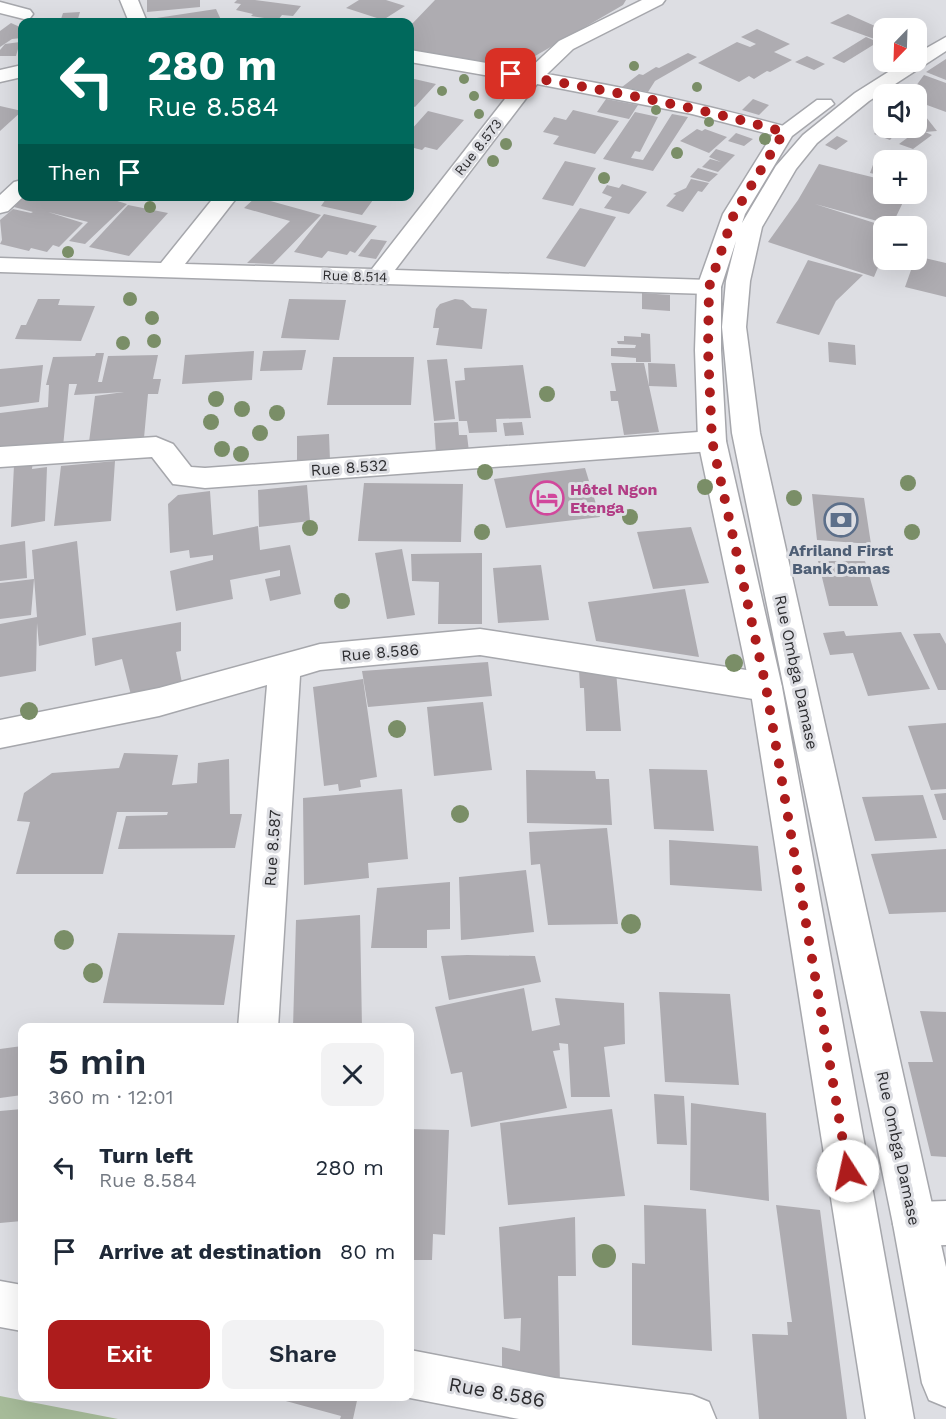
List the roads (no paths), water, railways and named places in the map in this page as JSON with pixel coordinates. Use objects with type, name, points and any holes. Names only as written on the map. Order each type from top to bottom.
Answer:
[{"type":"street","points":[[129,0],[136,18]]},
{"type":"street","name":"Rue 8.573","points":[[378,277],[532,77],[566,45],[656,0]]},
{"type":"street","points":[[0,7],[24,14]]},
{"type":"street","points":[[927,35],[946,23]]},
{"type":"street","name":"Rue Ombga Damase","points":[[946,43],[862,97],[810,139],[787,166],[751,227],[738,281],[734,327],[746,433],[931,1223],[946,1383]]},
{"type":"street","points":[[414,57],[692,108],[784,132]]},
{"type":"street","points":[[0,76],[18,72]]},
{"type":"street","name":"Rue Ombga Damase","points":[[873,72],[784,132],[734,214],[709,287],[708,350],[712,441],[766,687],[890,1419]]},
{"type":"street","points":[[0,206],[18,190]]},
{"type":"street","points":[[168,270],[223,201]]},
{"type":"street","name":"Rue 8.514","points":[[0,265],[709,287]]},
{"type":"street","name":"Rue 8.532","points":[[0,457],[156,447],[163,451],[183,477],[205,478],[712,441]]},
{"type":"street","name":"Rue 8.586","points":[[0,734],[159,702],[320,657],[480,642],[766,687]]},
{"type":"street","name":"Rue 8.587","points":[[258,1023],[284,668]]},
{"type":"street","points":[[0,1304],[18,1307]]},
{"type":"street","name":"Rue 8.586","points":[[414,1375],[555,1402],[692,1419]]},
{"type":"place","name":"Hôtel Ngon Etenga","points":[[547,498]]},
{"type":"place","name":"Afriland First Bank Damas","points":[[841,520]]}]
